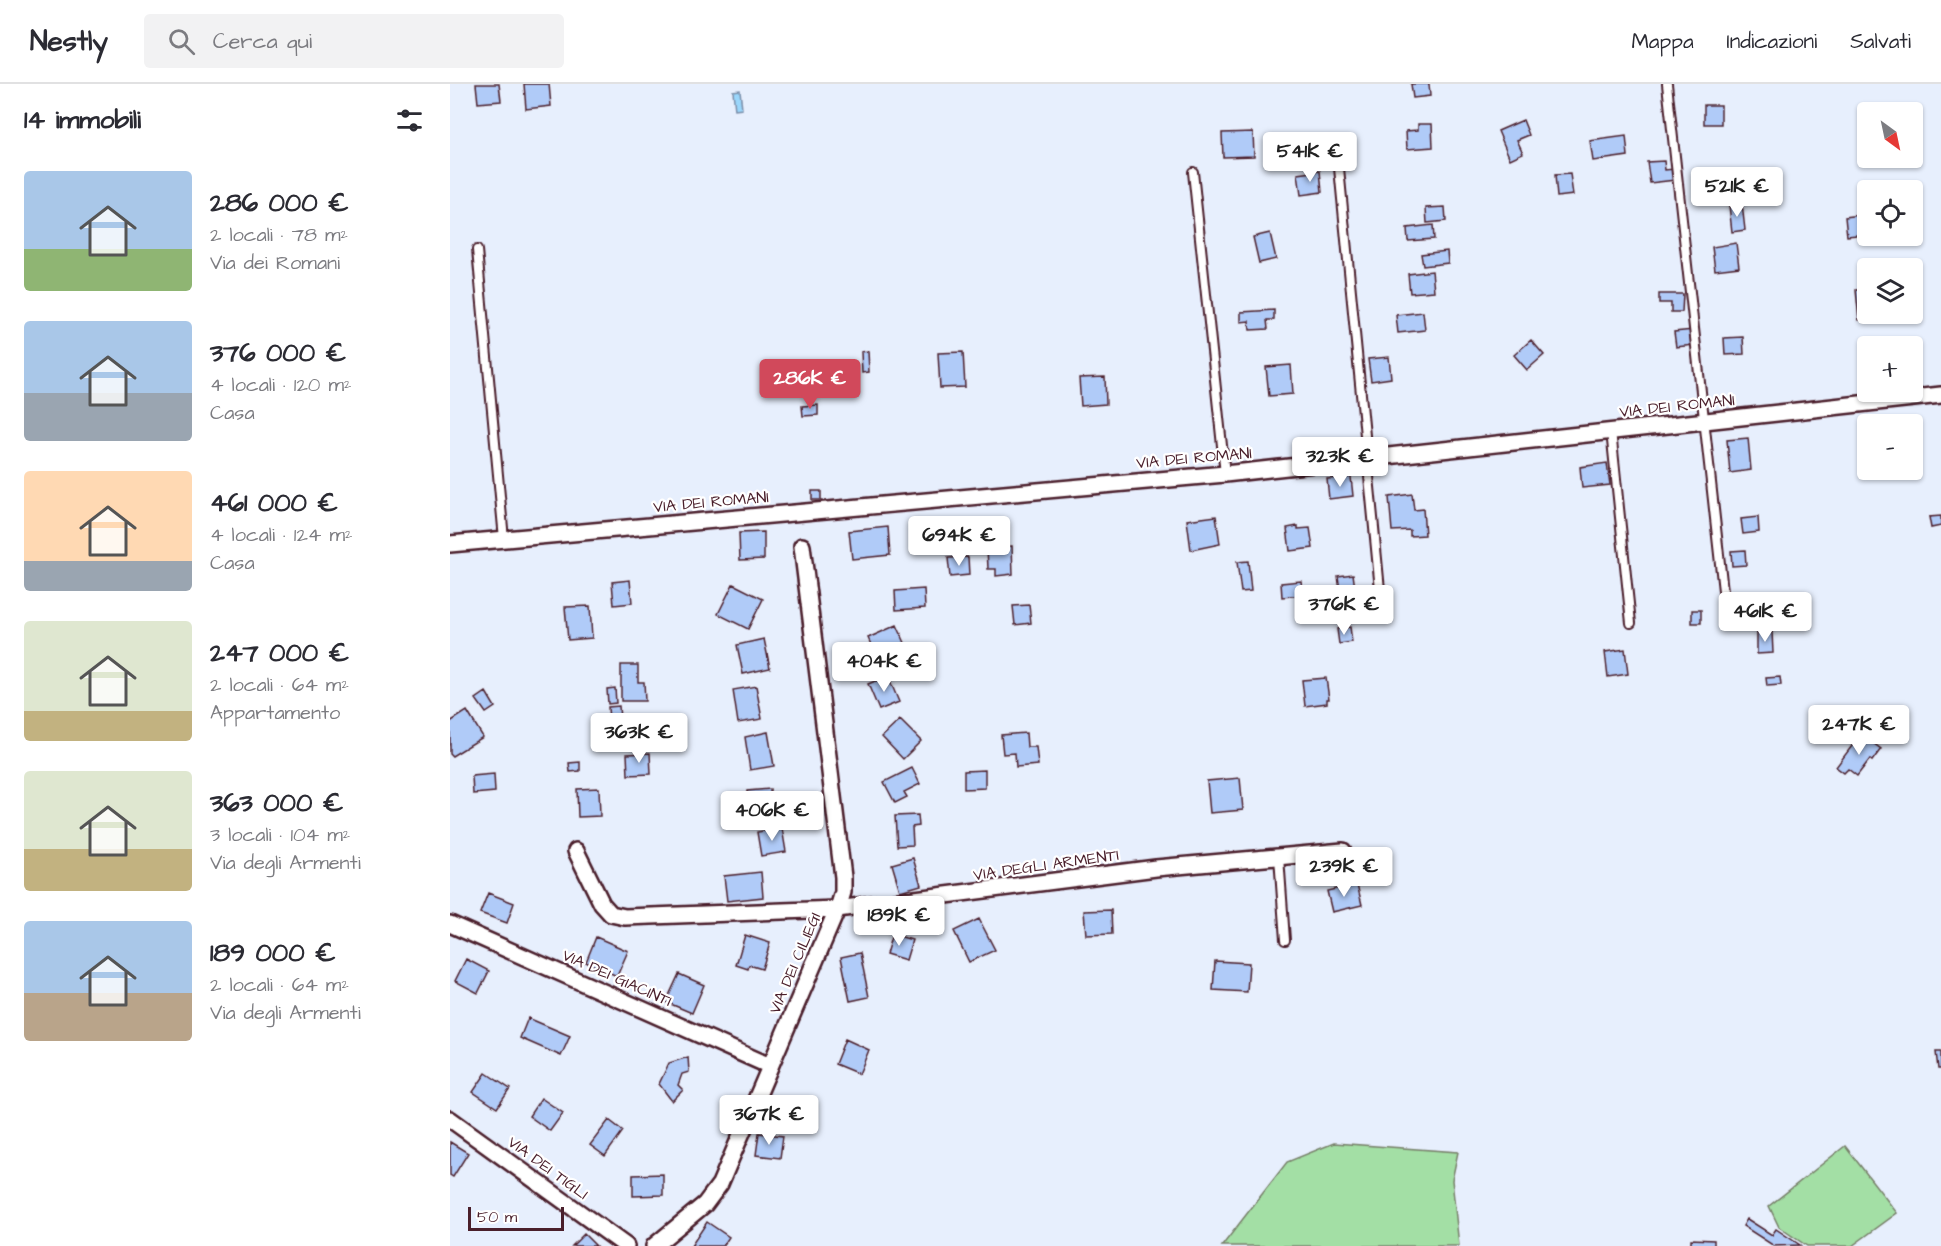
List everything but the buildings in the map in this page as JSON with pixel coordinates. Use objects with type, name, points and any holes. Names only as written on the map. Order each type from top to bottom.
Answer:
[{"type":"street","name":"VIA DEI ROMANI","points":[[450,544],[1225,474],[1941,395]]},
{"type":"street","name":"VIA DEI CILIEGI","points":[[654,1246],[705,1204],[716,1190],[843,892],[802,546]]},
{"type":"street","name":"VIA DEGLI ARMENTI","points":[[576,851],[602,904],[611,914],[617,916],[837,909],[1156,868],[1343,851]]},
{"type":"street","name":"VIA DEI GIACINTI","points":[[450,924],[770,1066]]},
{"type":"street","name":"VIA DEI TIGLI","points":[[450,1119],[626,1246]]},
{"type":"lane","points":[[1667,84],[1726,618]]},
{"type":"lane","points":[[1339,168],[1381,600]]},
{"type":"lane","points":[[1194,172],[1225,474]]},
{"type":"lane","points":[[477,250],[504,539]]},
{"type":"lane","points":[[1611,431],[1631,623]]},
{"type":"lane","points":[[1279,857],[1285,940]]},
{"type":"green space","points":[[1334,1143],[1458,1152],[1452,1180],[1459,1246],[1222,1246],[1287,1162]]},
{"type":"green space","points":[[1845,1146],[1897,1213],[1852,1246],[1807,1246],[1779,1227],[1769,1206]]},
{"type":"water","points":[[740,90],[742,109],[735,110],[733,91]]}]
